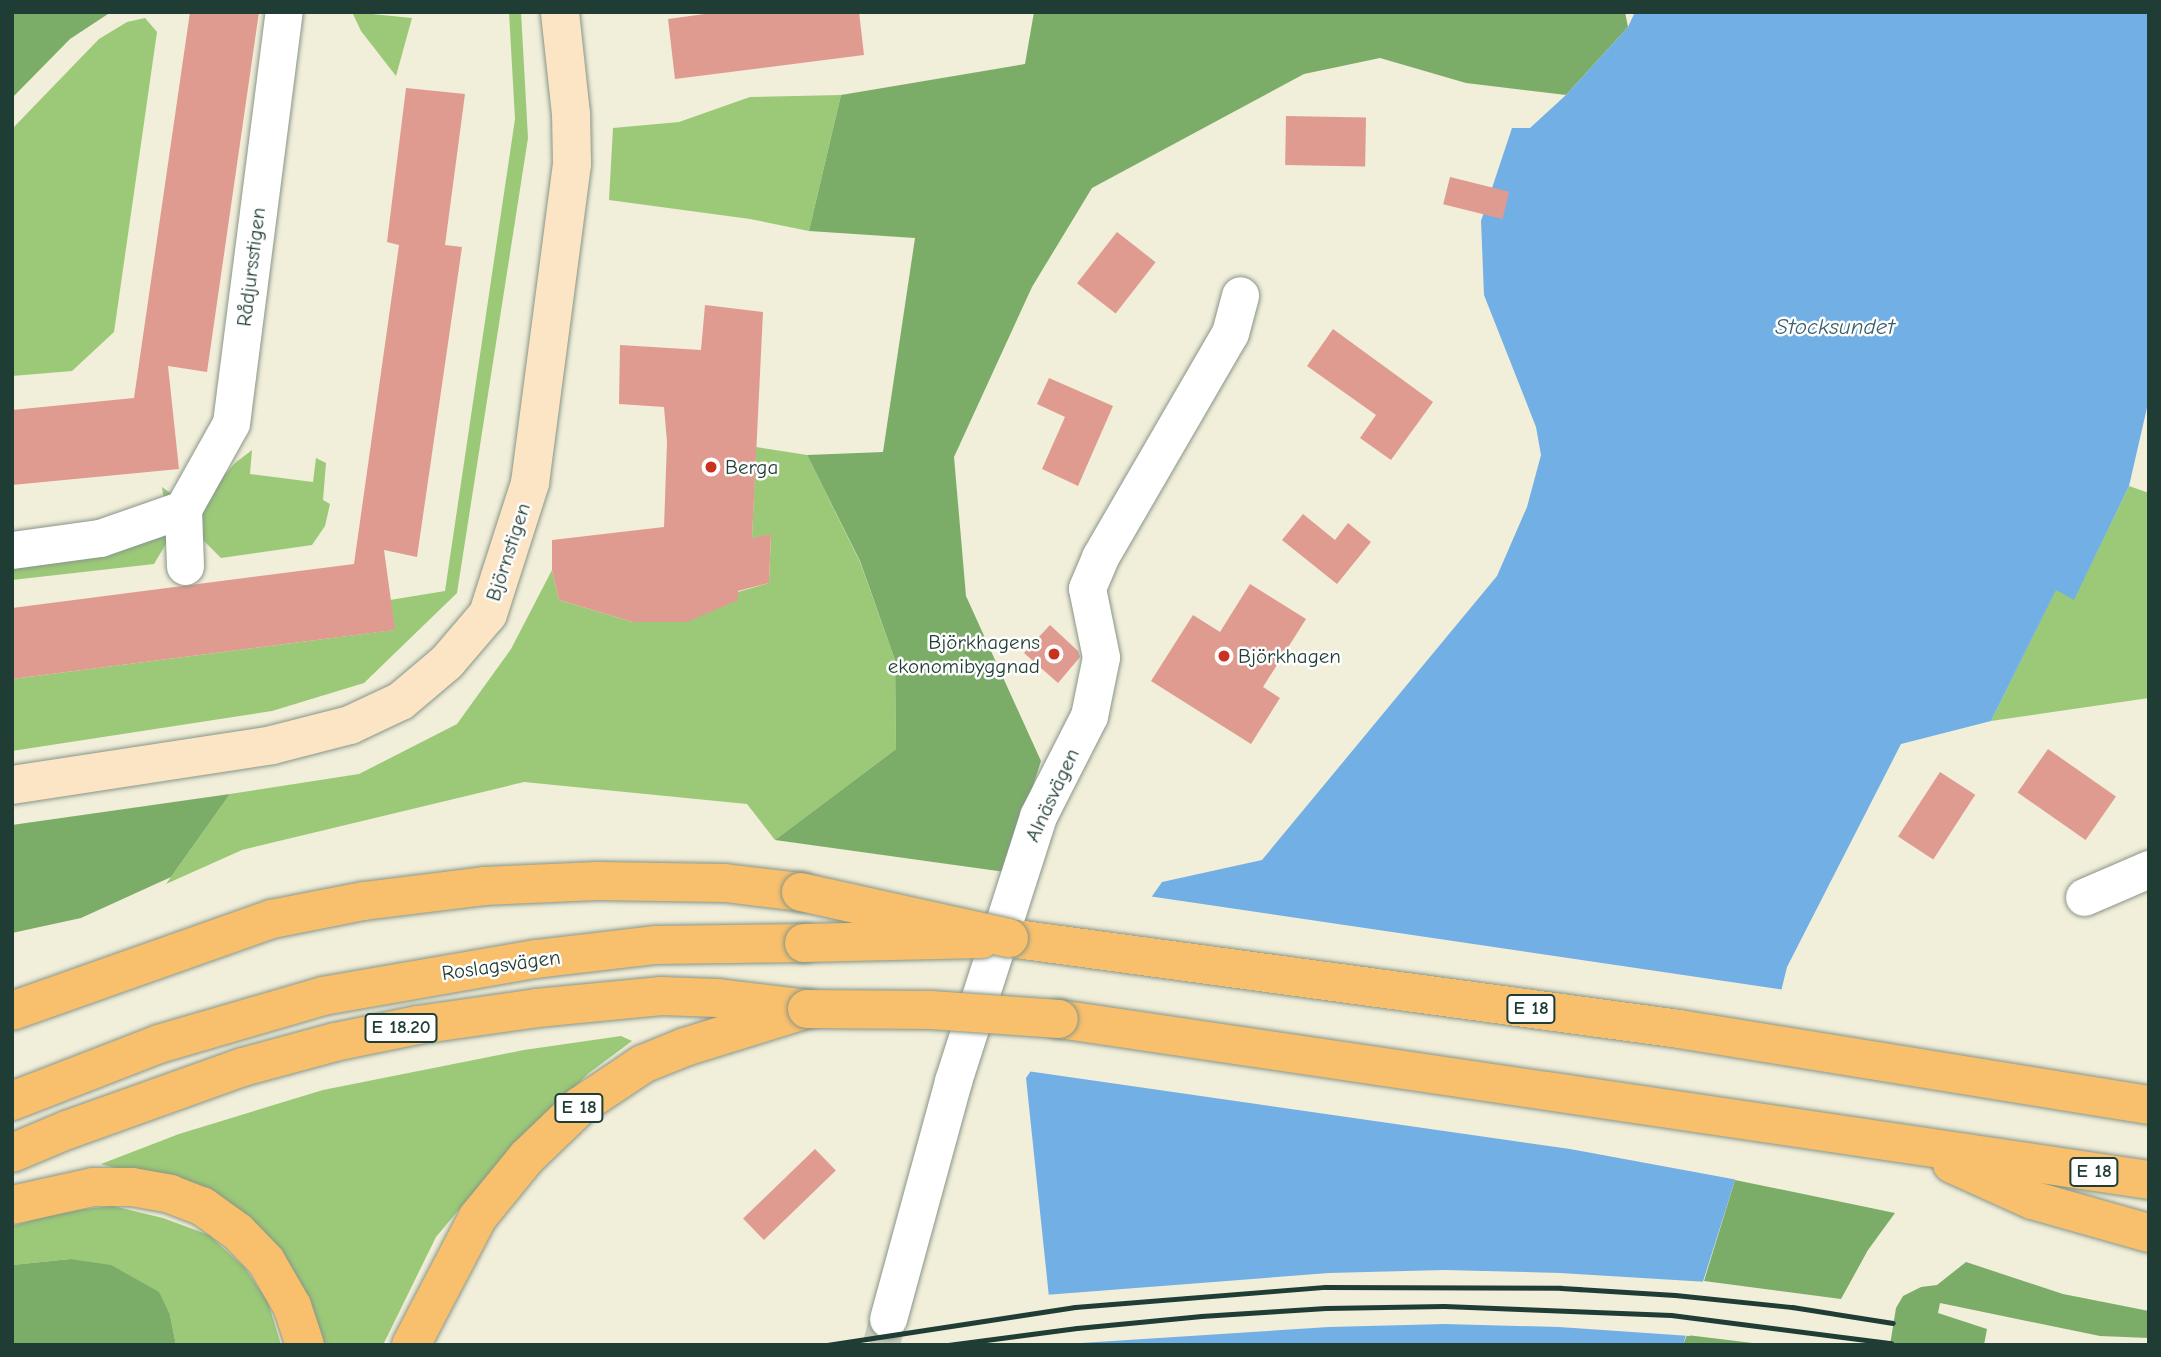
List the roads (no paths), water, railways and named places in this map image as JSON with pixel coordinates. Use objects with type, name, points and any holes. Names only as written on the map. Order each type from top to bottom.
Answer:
[{"type":"main road","name":"E 18","points":[[12,1011],[272,919],[364,901],[484,886],[597,881],[725,883],[801,892],[1009,938],[1679,1029],[2149,1105]]},
{"type":"main road","name":"Roslagsvägen","points":[[12,1101],[159,1044],[323,996],[536,959],[642,947],[1009,938]]},
{"type":"main road","name":"E 18.20","points":[[12,1153],[67,1130],[243,1067],[335,1042],[418,1025],[537,1008],[661,996],[718,998],[807,1010]]},
{"type":"main road","name":"E 18","points":[[411,1345],[478,1217],[527,1157],[580,1107],[643,1064],[685,1047],[807,1010],[931,1010],[1071,1020],[1912,1146],[2036,1182],[2149,1180]]},
{"type":"main road","points":[[2053,1089],[2149,1090]]},
{"type":"main road","points":[[2036,1182],[2149,1233]]},
{"type":"main road","points":[[12,1205],[93,1187],[132,1187],[170,1194],[202,1206],[238,1232],[266,1261],[292,1306],[305,1345]]},
{"type":"street","name":"Rådjursstigen","points":[[183,509],[231,424],[284,12]]},
{"type":"street","name":"Björnstigen","points":[[12,785],[272,745],[350,725],[401,701],[447,662],[488,614],[530,483],[572,164],[571,114],[559,12]]},
{"type":"street","name":"Alnäsvägen","points":[[888,1319],[953,1081],[1038,816],[1088,716],[1101,657],[1087,589],[1100,557],[1230,333],[1240,295]]},
{"type":"street","points":[[12,550],[100,538],[183,509],[185,566]]},
{"type":"street","points":[[2084,897],[2149,869]]},
{"type":"water","name":"Stocksundet","points":[[1635,12],[2149,12],[2149,399],[2129,486],[2074,600],[2056,590],[1991,721],[1901,744],[1787,967],[1735,1180],[1683,1345],[1054,1345],[1026,1078],[1162,882],[1262,860],[1497,576],[1527,507],[1541,455],[1536,427],[1484,295],[1481,221],[1512,128],[1530,128],[1566,95],[1628,27]]},
{"type":"tunnel","points":[[881,1345],[888,1319]]},
{"type":"railway","points":[[827,1345],[1075,1307],[1325,1287],[1561,1288],[1675,1295],[1792,1307],[1893,1323]]},
{"type":"railway","points":[[948,1345],[1077,1328],[1201,1316],[1326,1308],[1444,1306],[1671,1315],[1891,1343]]},
{"type":"place","name":"Berga","points":[[711,467]]},
{"type":"place","name":"Björkhagens ekonomibyggnad","points":[[1054,654]]},
{"type":"place","name":"Björkhagen","points":[[1224,656]]}]
